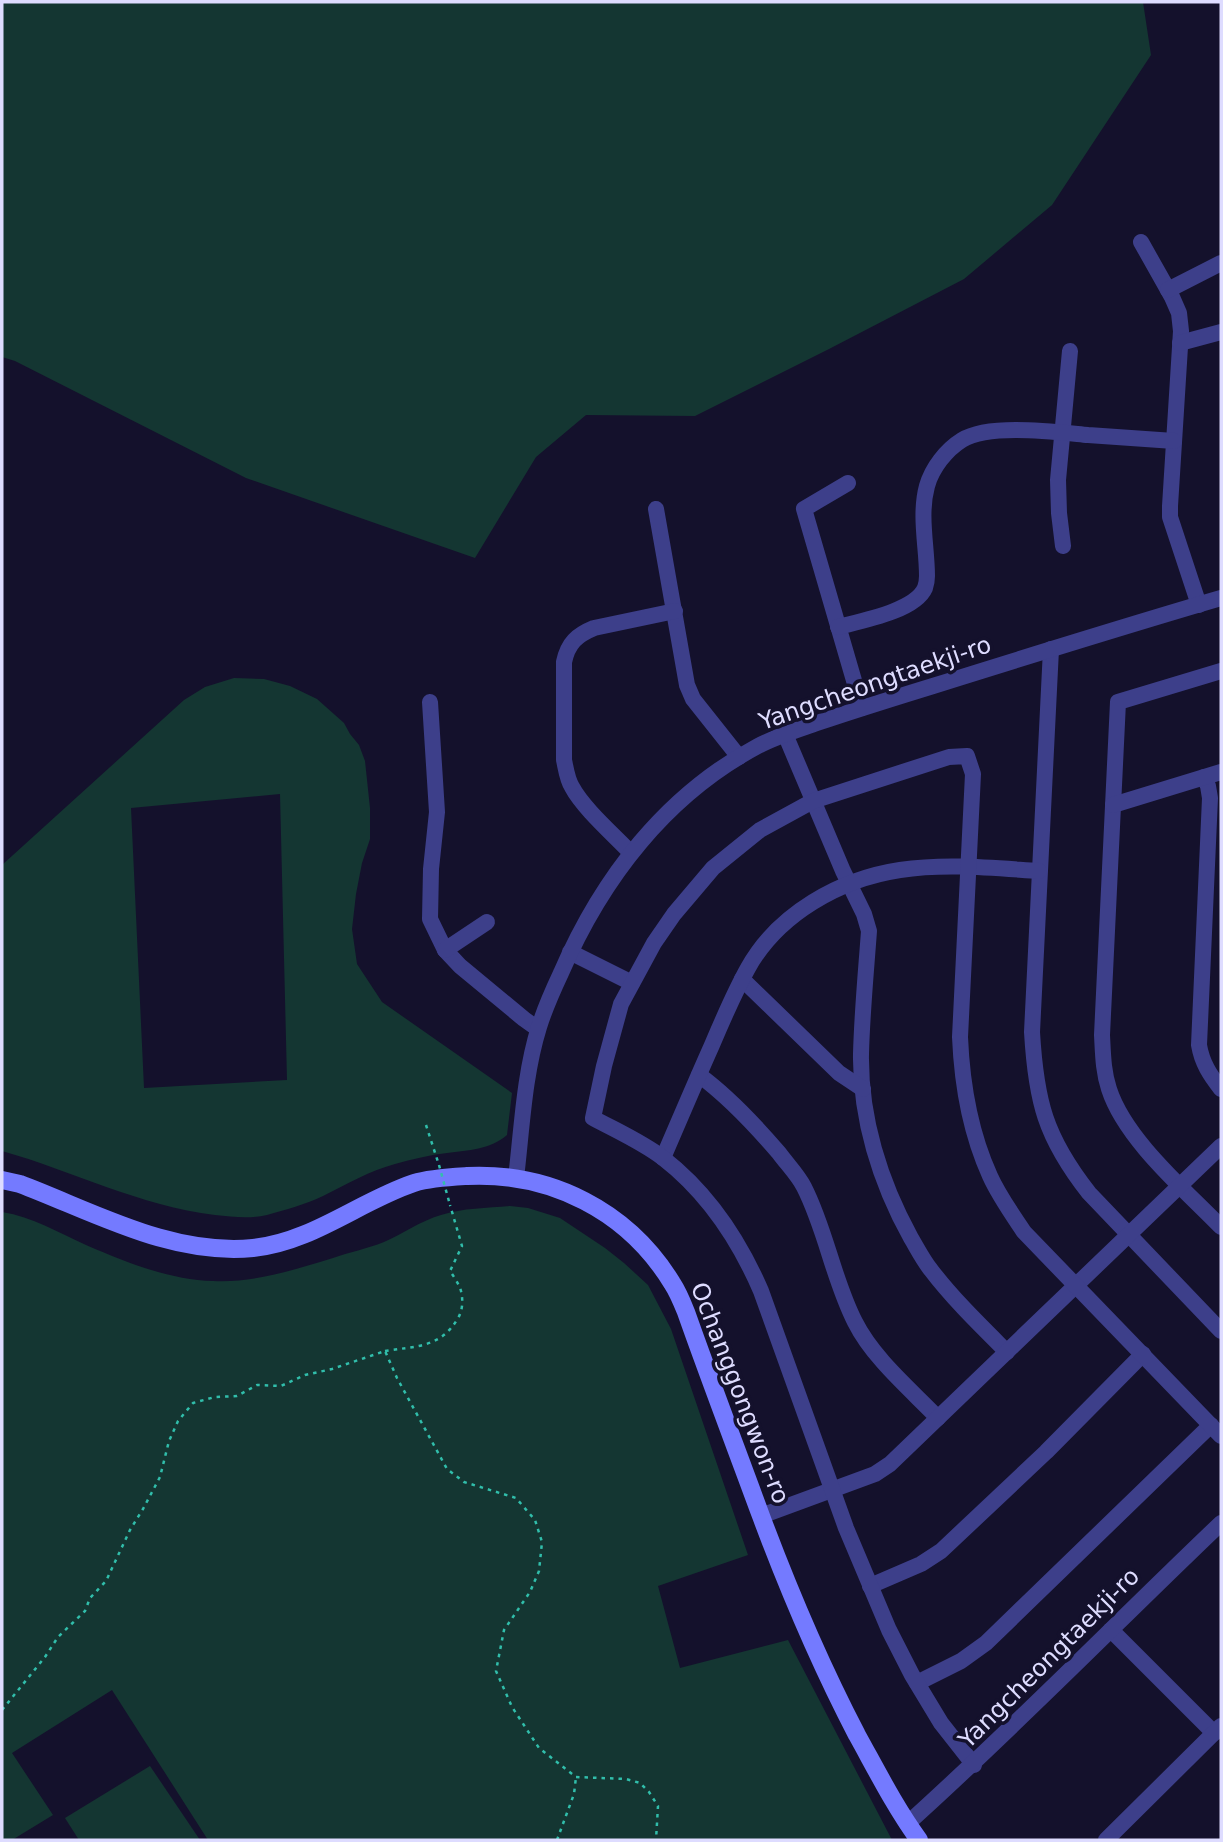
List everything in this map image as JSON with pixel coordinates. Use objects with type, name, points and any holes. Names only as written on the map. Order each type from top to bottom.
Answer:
[{"type":"street","points":[[1141,242],[1179,313],[1180,343],[1170,517],[1199,605]]},
{"type":"street","points":[[1168,290],[1221,263]]},
{"type":"street","points":[[1180,343],[1221,332]]},
{"type":"street","points":[[1063,546],[1058,480],[1070,351]]},
{"type":"street","points":[[838,627],[908,605],[920,596],[926,587],[924,500],[928,483],[935,467],[962,439],[984,432],[1003,430],[1174,441]]},
{"type":"street","points":[[848,483],[804,509],[862,709]]},
{"type":"street","points":[[656,509],[687,685],[693,699],[739,757]]},
{"type":"street","name":"Yangcheongtaekji-ro","points":[[516,1178],[528,1078],[538,1029],[547,1003],[586,918],[650,829],[682,799],[739,757],[785,734],[1221,598]]},
{"type":"street","points":[[631,853],[581,800],[567,774],[564,760],[566,651],[572,641],[594,628],[675,611]]},
{"type":"street","points":[[1051,649],[1032,1032],[1038,1093],[1052,1136],[1088,1193],[1221,1331]]},
{"type":"street","points":[[1221,671],[1118,702],[1103,1013],[1104,1068],[1117,1110],[1129,1129],[1221,1227]]},
{"type":"street","points":[[430,702],[437,812],[430,869],[430,919],[445,950],[460,966],[538,1029]]},
{"type":"street","points":[[785,734],[869,931],[861,1055],[869,1130],[881,1171],[896,1210],[929,1268],[1007,1352]]},
{"type":"street","points":[[917,1683],[961,1661],[986,1643],[1216,1430],[1024,1232],[990,1177],[978,1145],[968,1112],[962,1076],[960,1037],[972,774],[967,756],[949,757],[813,801],[760,830],[713,869],[674,914],[654,943],[621,1004],[593,1118],[663,1158],[689,1181],[731,1231],[761,1291],[832,1490],[889,1630],[917,1683],[941,1723],[974,1765]]},
{"type":"street","points":[[1113,804],[1221,772]]},
{"type":"street","points":[[1203,777],[1210,799],[1199,1045],[1201,1058],[1221,1089]]},
{"type":"street","points":[[663,1158],[742,979],[766,942],[789,919],[812,902],[850,884],[898,870],[948,866],[1039,871]]},
{"type":"street","points":[[445,950],[487,922]]},
{"type":"street","points":[[570,952],[632,984]]},
{"type":"street","points":[[742,979],[839,1073],[863,1089]]},
{"type":"street","points":[[699,1075],[764,1136],[804,1186],[854,1321],[868,1345],[938,1418]]},
{"type":"street","points":[[761,1516],[875,1474],[890,1464],[1221,1146]]},
{"type":"street","name":"Ochanggongwon-ro","points":[[2,1180],[20,1184],[174,1242],[224,1248],[252,1248],[277,1244],[417,1182],[456,1176],[516,1178],[560,1189],[585,1200],[613,1218],[648,1249],[674,1285],[789,1591],[836,1695],[919,1840]]},
{"type":"street","points":[[870,1586],[921,1564],[941,1552],[1143,1354]]},
{"type":"street","name":"Yangcheongtaekji-ro","points":[[908,1824],[974,1765],[1221,1523]]},
{"type":"street","points":[[1106,1840],[1218,1730],[1111,1630]]},
{"type":"path","points":[[2,1710],[46,1657],[58,1637],[85,1611],[90,1598],[106,1581],[130,1530],[160,1477],[169,1441],[178,1421],[193,1404],[215,1397],[237,1396],[257,1384],[281,1386],[305,1375],[385,1351],[424,1345],[439,1340],[451,1330],[462,1310],[461,1290],[450,1271],[462,1246],[426,1125]]},
{"type":"path","points":[[385,1351],[447,1469],[464,1482],[516,1498],[535,1520],[542,1542],[539,1570],[530,1592],[504,1630],[496,1671],[512,1707],[539,1748],[576,1777],[626,1779],[640,1783],[658,1806],[656,1840]]},
{"type":"path","points":[[557,1840],[574,1794],[576,1777]]},
{"type":"green space","points":[[2,2],[1143,2],[1151,55],[1052,205],[964,279],[695,416],[586,415],[536,457],[475,558],[246,478],[15,361],[2,357]]},
{"type":"green space","points":[[234,678],[264,679],[290,686],[317,699],[344,723],[359,745],[365,761],[370,839],[362,863],[352,929],[357,964],[382,1002],[512,1093],[507,1135],[500,1140],[478,1148],[408,1160],[385,1167],[310,1202],[267,1215],[248,1217],[215,1215],[160,1204],[2,1151],[2,865],[184,700],[205,687]],"holes":[[[280,794],[287,1080],[144,1088],[131,808]]]},
{"type":"green space","points":[[510,1206],[528,1208],[560,1218],[605,1248],[648,1285],[671,1329],[748,1555],[658,1586],[680,1668],[788,1640],[892,1840],[208,1840],[112,1690],[12,1753],[53,1815],[12,1840],[2,1840],[2,1212],[35,1221],[148,1269],[197,1280],[229,1281],[274,1275],[371,1247],[449,1213]]},
{"type":"green space","points":[[150,1766],[200,1840],[79,1840],[65,1818]]}]
